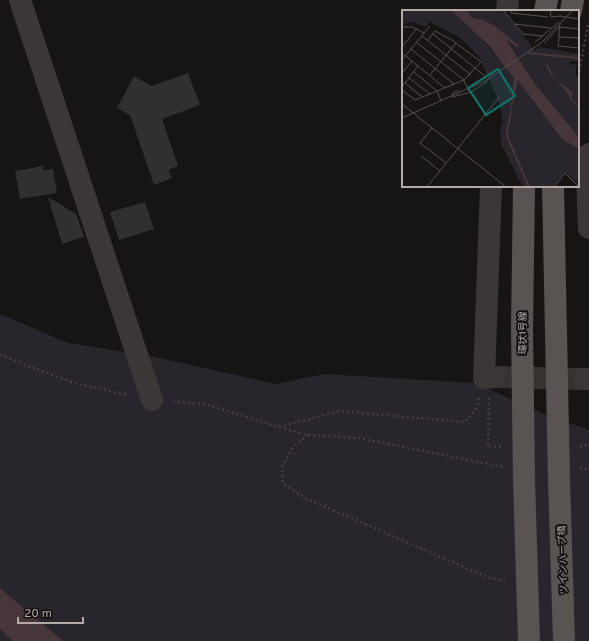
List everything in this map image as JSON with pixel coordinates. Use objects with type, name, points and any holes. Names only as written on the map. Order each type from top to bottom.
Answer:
[{"type":"main road","points":[[544,10],[546,0]]},
{"type":"main road","points":[[571,10],[573,0]]},
{"type":"main road","name":"環状1号線","points":[[524,187],[522,328],[524,480],[529,641]]},
{"type":"main road","name":"ツインハープ橋","points":[[553,187],[564,641]]},
{"type":"street","points":[[20,0],[152,400]]},
{"type":"street","points":[[507,10],[508,0]]},
{"type":"street","points":[[589,154],[587,174],[589,228]]},
{"type":"street","points":[[489,378],[491,187]]},
{"type":"path","points":[[579,74],[589,19]]},
{"type":"path","points":[[0,355],[74,383],[152,400],[206,404],[278,428],[308,435],[359,438],[503,467]]},
{"type":"path","points":[[278,428],[339,411],[465,422],[477,408],[489,378]]},
{"type":"path","points":[[489,378],[488,447],[502,446]]},
{"type":"path","points":[[308,435],[294,447],[282,467],[283,483],[303,497],[317,504],[487,577],[508,582]]},
{"type":"path","points":[[576,447],[589,446]]},
{"type":"path","points":[[577,468],[589,470]]},
{"type":"shaded area","points":[[0,314],[68,343],[155,357],[276,384],[324,374],[475,383],[544,414],[589,430],[589,641],[0,641]]},
{"type":"shaded area","points":[[0,588],[63,641],[13,641],[0,629]]},
{"type":"building","points":[[188,73],[200,105],[162,119],[178,166],[168,170],[172,178],[154,185],[130,115],[117,108],[134,76],[152,86]]},
{"type":"building","points":[[43,166],[43,170],[53,169],[57,193],[20,199],[15,171]]},
{"type":"building","points":[[48,197],[76,214],[84,237],[62,244]]},
{"type":"building","points":[[145,202],[154,229],[119,240],[110,212]]},
{"type":"tunnel","points":[[494,377],[584,379]]}]
